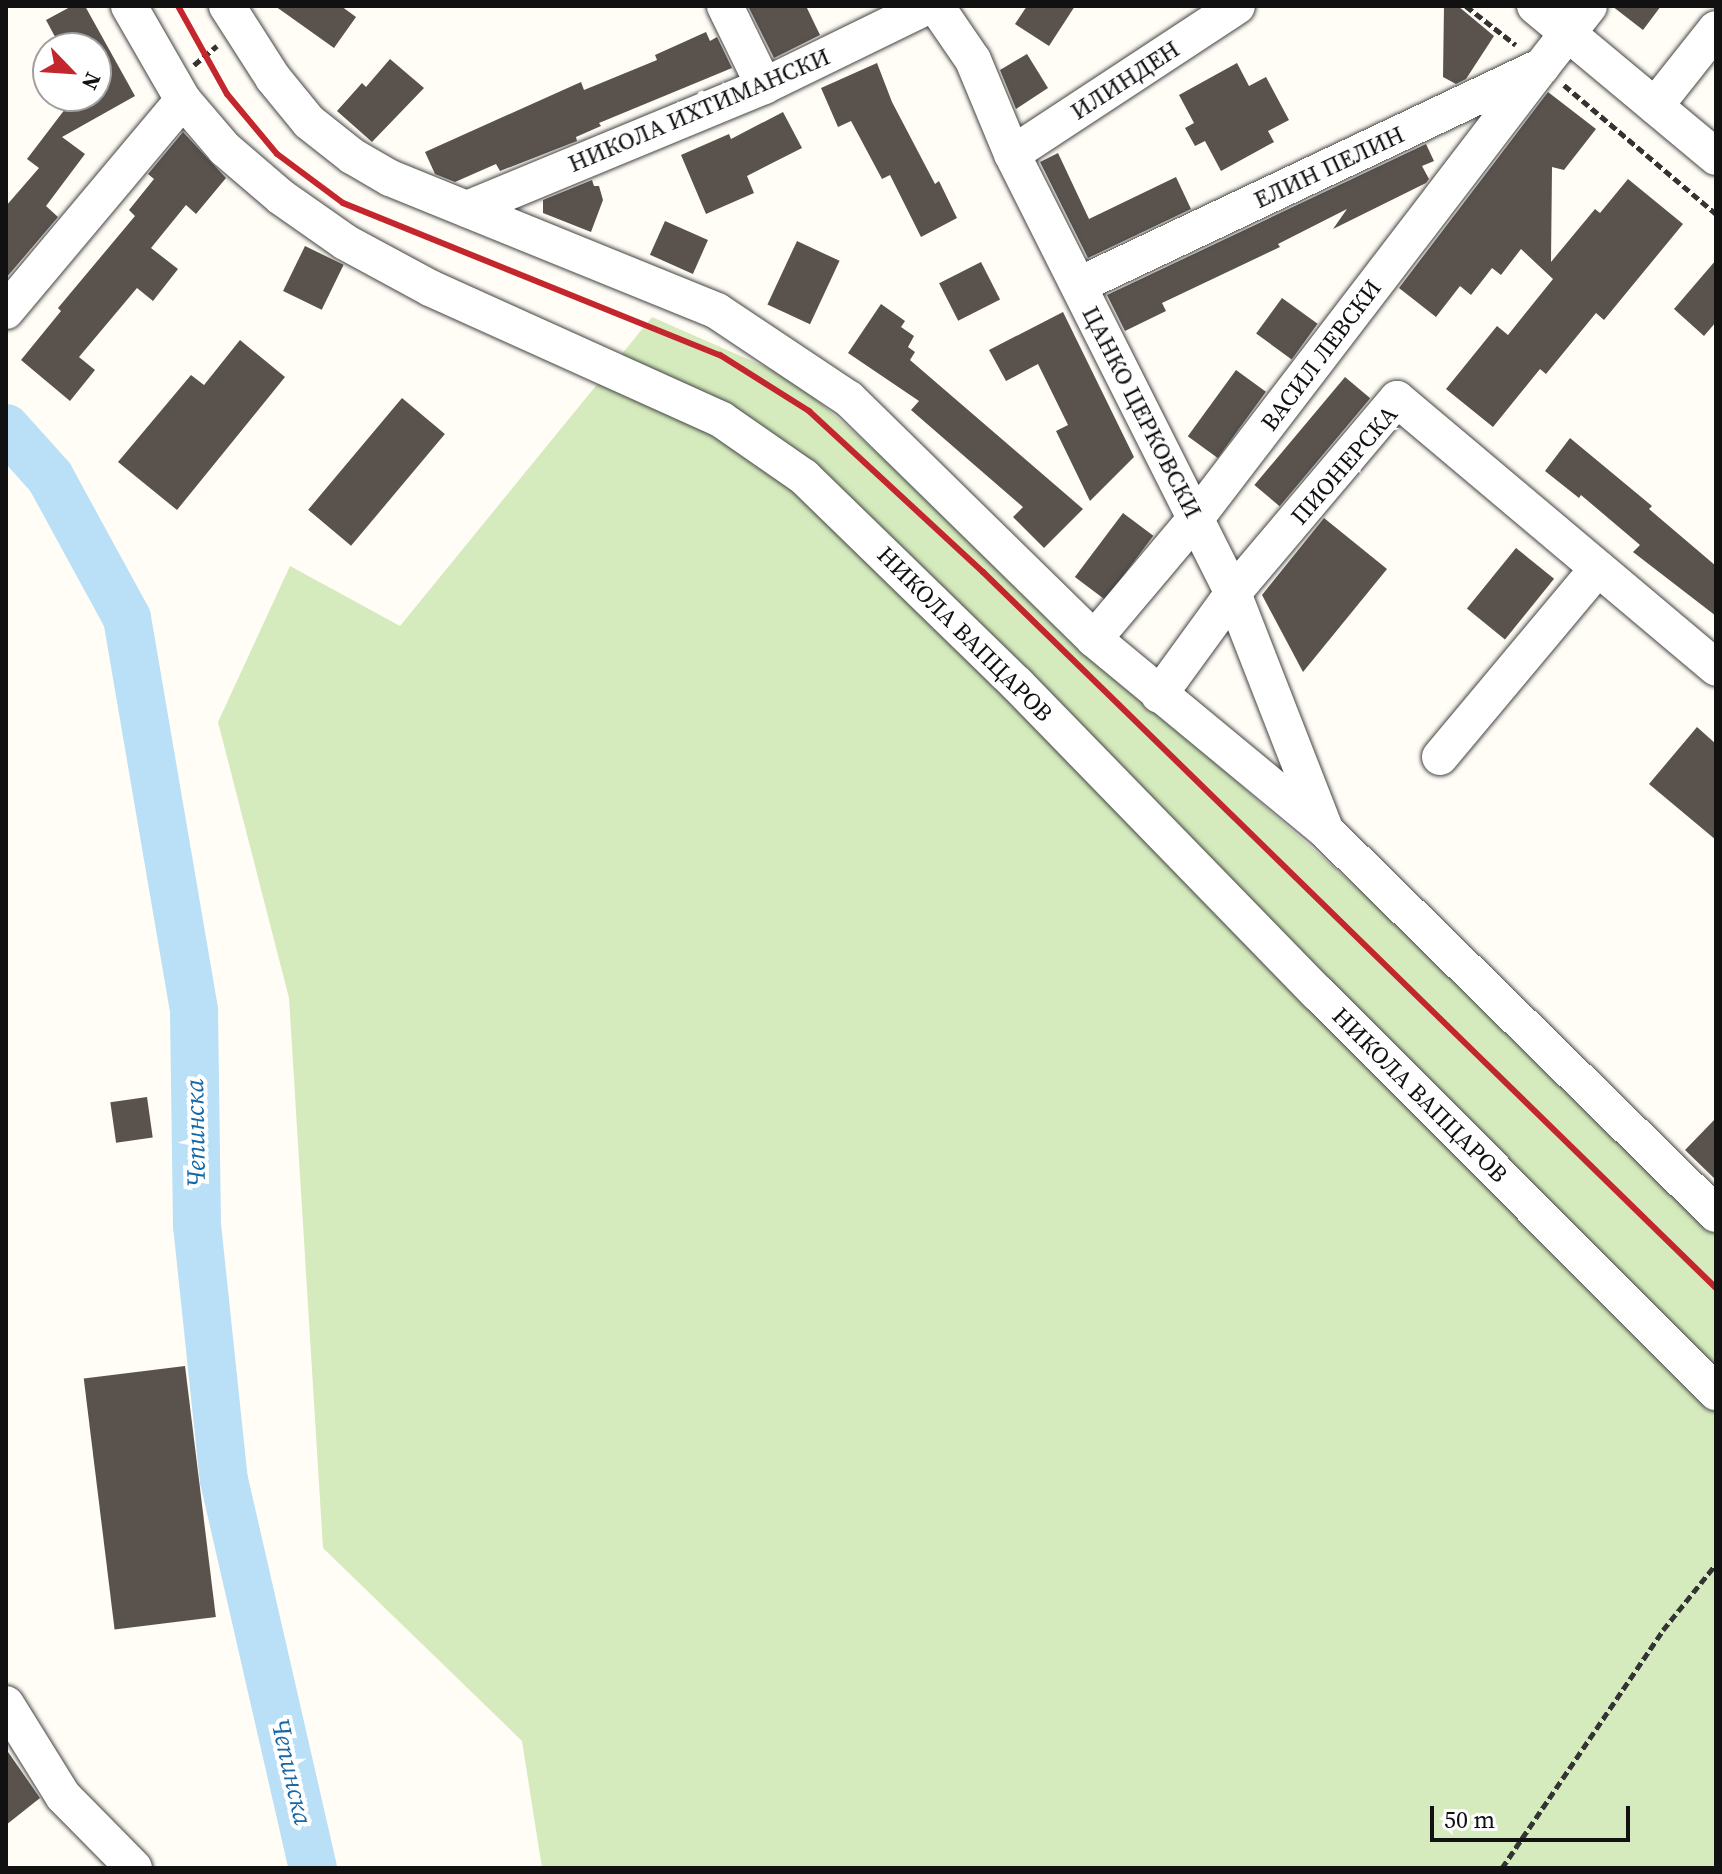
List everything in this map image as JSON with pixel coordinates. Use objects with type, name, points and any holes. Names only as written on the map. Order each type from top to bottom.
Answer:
[{"type":"street","name":"НИКОЛА ВАПЦАРОВ","points":[[129,6],[177,90],[225,149],[281,197],[345,242],[430,288],[722,420],[804,477],[1017,684],[1329,1004],[1716,1392]]},
{"type":"street","points":[[725,6],[764,86]]},
{"type":"street","name":"НИКОЛА ИХТИМАНСКИ","points":[[467,209],[764,86],[928,6]]},
{"type":"street","name":"ЦАНКО ЦЕРКОВСКИ","points":[[936,6],[973,60],[1012,154],[1233,593],[1325,830]]},
{"type":"street","name":"ИЛИНДЕН","points":[[1012,154],[1237,6]]},
{"type":"street","points":[[1535,6],[1578,20],[1655,106],[1716,157]]},
{"type":"street","points":[[239,12],[273,78],[309,122],[352,156],[390,178],[717,311],[807,368],[849,399],[1094,639],[1325,830],[1716,1214]]},
{"type":"street","name":"ЕЛИН ПЕЛИН","points":[[1079,285],[1542,66],[1578,20]]},
{"type":"street","points":[[1655,106],[1716,29]]},
{"type":"street","name":"ВАСИЛ ЛЕВСКИ","points":[[1094,639],[1196,518],[1542,66]]},
{"type":"street","points":[[6,311],[177,90]]},
{"type":"street","name":"ПИОНЕРСКА","points":[[1159,695],[1233,593],[1397,399],[1716,668]]},
{"type":"street","points":[[1440,757],[1598,568]]},
{"type":"street","points":[[6,1704],[63,1796],[134,1868]]},
{"type":"path","points":[[1466,6],[1542,66],[1716,214]]},
{"type":"path","points":[[177,90],[239,12]]},
{"type":"path","points":[[1502,1868],[1663,1630],[1716,1564]]},
{"type":"green space","points":[[652,317],[793,379],[913,484],[1026,596],[1403,928],[1716,1233],[1716,1868],[542,1868],[522,1741],[323,1548],[289,998],[218,722],[290,566],[400,626]]},
{"type":"building","points":[[72,6],[85,6],[99,32],[52,32],[46,20]]},
{"type":"building","points":[[275,6],[341,6],[356,17],[334,48]]},
{"type":"building","points":[[748,6],[806,6],[820,35],[774,58]]},
{"type":"building","points":[[1027,6],[1075,6],[1049,46],[1015,24]]},
{"type":"building","points":[[1444,6],[1458,6],[1494,36],[1466,79],[1456,84],[1443,77]]},
{"type":"building","points":[[1612,6],[1661,6],[1643,30]]},
{"type":"building","points":[[706,32],[710,41],[717,37],[732,68],[599,123],[601,126],[576,137],[577,141],[500,171],[496,164],[455,182],[435,174],[425,152],[581,82],[584,90],[657,60],[655,55]]},
{"type":"building","points":[[1027,54],[1048,88],[1016,109],[1000,70]]},
{"type":"building","points":[[112,55],[135,96],[112,109]]},
{"type":"building","points":[[390,59],[424,88],[372,142],[337,111],[362,83],[366,87]]},
{"type":"building","points":[[877,63],[892,102],[935,184],[939,181],[957,218],[921,237],[890,175],[882,179],[851,121],[838,127],[821,88]]},
{"type":"building","points":[[1237,63],[1249,86],[1266,77],[1289,120],[1268,131],[1274,142],[1221,171],[1205,141],[1195,146],[1185,128],[1194,123],[1179,95]]},
{"type":"building","points":[[1548,92],[1596,129],[1564,170],[1552,167],[1551,262],[1595,209],[1600,213],[1628,179],[1683,224],[1604,320],[1596,313],[1546,374],[1540,369],[1493,427],[1446,389],[1497,326],[1508,335],[1553,279],[1521,249],[1501,275],[1492,268],[1471,295],[1460,286],[1436,317],[1399,288]]},
{"type":"building","points":[[63,112],[107,112],[62,137],[85,154],[46,206],[58,217],[6,278],[6,206],[39,168],[27,159]]},
{"type":"building","points":[[783,112],[802,148],[747,176],[754,193],[706,214],[681,155],[729,134],[731,139]]},
{"type":"building","points":[[183,132],[226,178],[196,214],[186,205],[151,248],[178,269],[153,301],[137,288],[79,357],[95,370],[70,401],[21,360],[61,311],[58,308],[135,216],[129,210],[154,179],[148,174]]},
{"type":"building","points":[[1426,144],[1434,161],[1422,166],[1429,179],[1426,183],[1333,229],[1347,209],[1278,244],[1280,247],[1162,303],[1166,311],[1125,331],[1107,295]]},
{"type":"building","points":[[1058,153],[1089,219],[1176,177],[1191,209],[1088,258],[1040,162]]},
{"type":"building","points":[[592,180],[594,186],[599,186],[603,200],[591,232],[543,213],[543,200]]},
{"type":"building","points":[[665,221],[708,240],[693,274],[650,255]]},
{"type":"building","points":[[797,241],[840,261],[810,324],[767,304]]},
{"type":"building","points":[[305,246],[344,265],[322,310],[283,291]]},
{"type":"building","points":[[1716,260],[1716,322],[1704,336],[1674,309]]},
{"type":"building","points":[[981,262],[1000,299],[958,321],[939,283]]},
{"type":"building","points":[[1282,298],[1318,324],[1292,359],[1256,334]]},
{"type":"building","points":[[881,304],[905,321],[901,327],[914,336],[908,347],[915,352],[910,360],[1083,509],[1044,548],[1013,517],[1023,507],[911,410],[919,401],[848,353]]},
{"type":"building","points":[[1063,312],[1134,457],[1090,501],[1056,431],[1068,425],[1038,364],[1006,381],[989,350]]},
{"type":"building","points":[[240,340],[285,377],[177,510],[118,462],[191,375],[204,385]]},
{"type":"building","points":[[1236,370],[1266,392],[1218,458],[1188,436]]},
{"type":"building","points":[[1345,377],[1370,398],[1280,506],[1254,485]]},
{"type":"building","points":[[402,398],[445,434],[351,546],[308,510]]},
{"type":"building","points":[[1570,438],[1652,506],[1649,509],[1716,566],[1716,616],[1633,552],[1640,545],[1581,495],[1579,498],[1545,471]]},
{"type":"building","points":[[1123,513],[1153,536],[1105,600],[1075,577]]},
{"type":"building","points":[[1324,518],[1387,569],[1303,672],[1262,595]]},
{"type":"building","points":[[1516,548],[1554,579],[1505,639],[1467,609]]},
{"type":"building","points":[[1697,727],[1716,744],[1716,840],[1649,784]]},
{"type":"building","points":[[147,1097],[153,1138],[116,1143],[110,1102]]},
{"type":"building","points":[[1716,1118],[1716,1180],[1685,1150]]},
{"type":"building","points":[[185,1366],[216,1617],[115,1630],[84,1378]]},
{"type":"building","points":[[6,1749],[40,1798],[6,1825]]},
{"type":"waterway","name":"Чепинска","points":[[6,428],[50,477],[127,618],[194,1011],[197,1225],[224,1480],[313,1868]]},
{"type":"railway","points":[[178,6],[227,94],[277,154],[343,203],[720,355],[809,411],[983,572],[1716,1288]]}]
